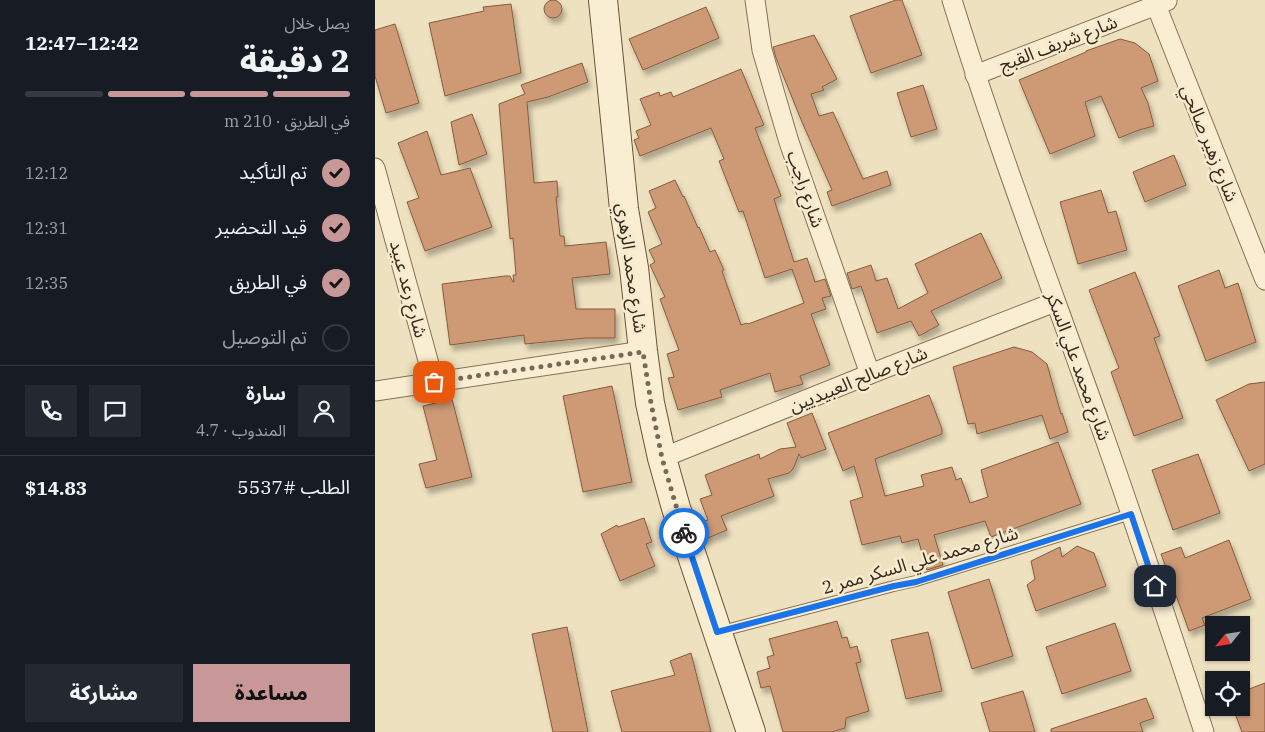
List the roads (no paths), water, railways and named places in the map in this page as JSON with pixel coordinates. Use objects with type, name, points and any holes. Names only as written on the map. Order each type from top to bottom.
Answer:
[{"type":"street","name":"شارع محمد الزهري","points":[[603,0],[623,209],[634,268],[643,352],[662,458],[676,508],[751,732]]},
{"type":"street","name":"شارع راجب","points":[[755,0],[762,50],[789,142],[870,374]]},
{"type":"street","name":"شارع محمد علي السكر","points":[[952,0],[975,75],[1131,514],[1204,732]]},
{"type":"street","name":"شارع شريف القبج","points":[[975,75],[1162,3]]},
{"type":"street","name":"شارع زهير صالحي","points":[[1162,3],[1265,280]]},
{"type":"street","name":"شارع رعد عبيد","points":[[375,168],[434,382]]},
{"type":"street","name":"شارع صالح العبيديين","points":[[662,458],[1055,302]]},
{"type":"street","points":[[375,391],[643,352]]},
{"type":"lane","name":"شارع محمد علي السكر ممر 2","points":[[717,632],[916,582],[1131,514]]}]
